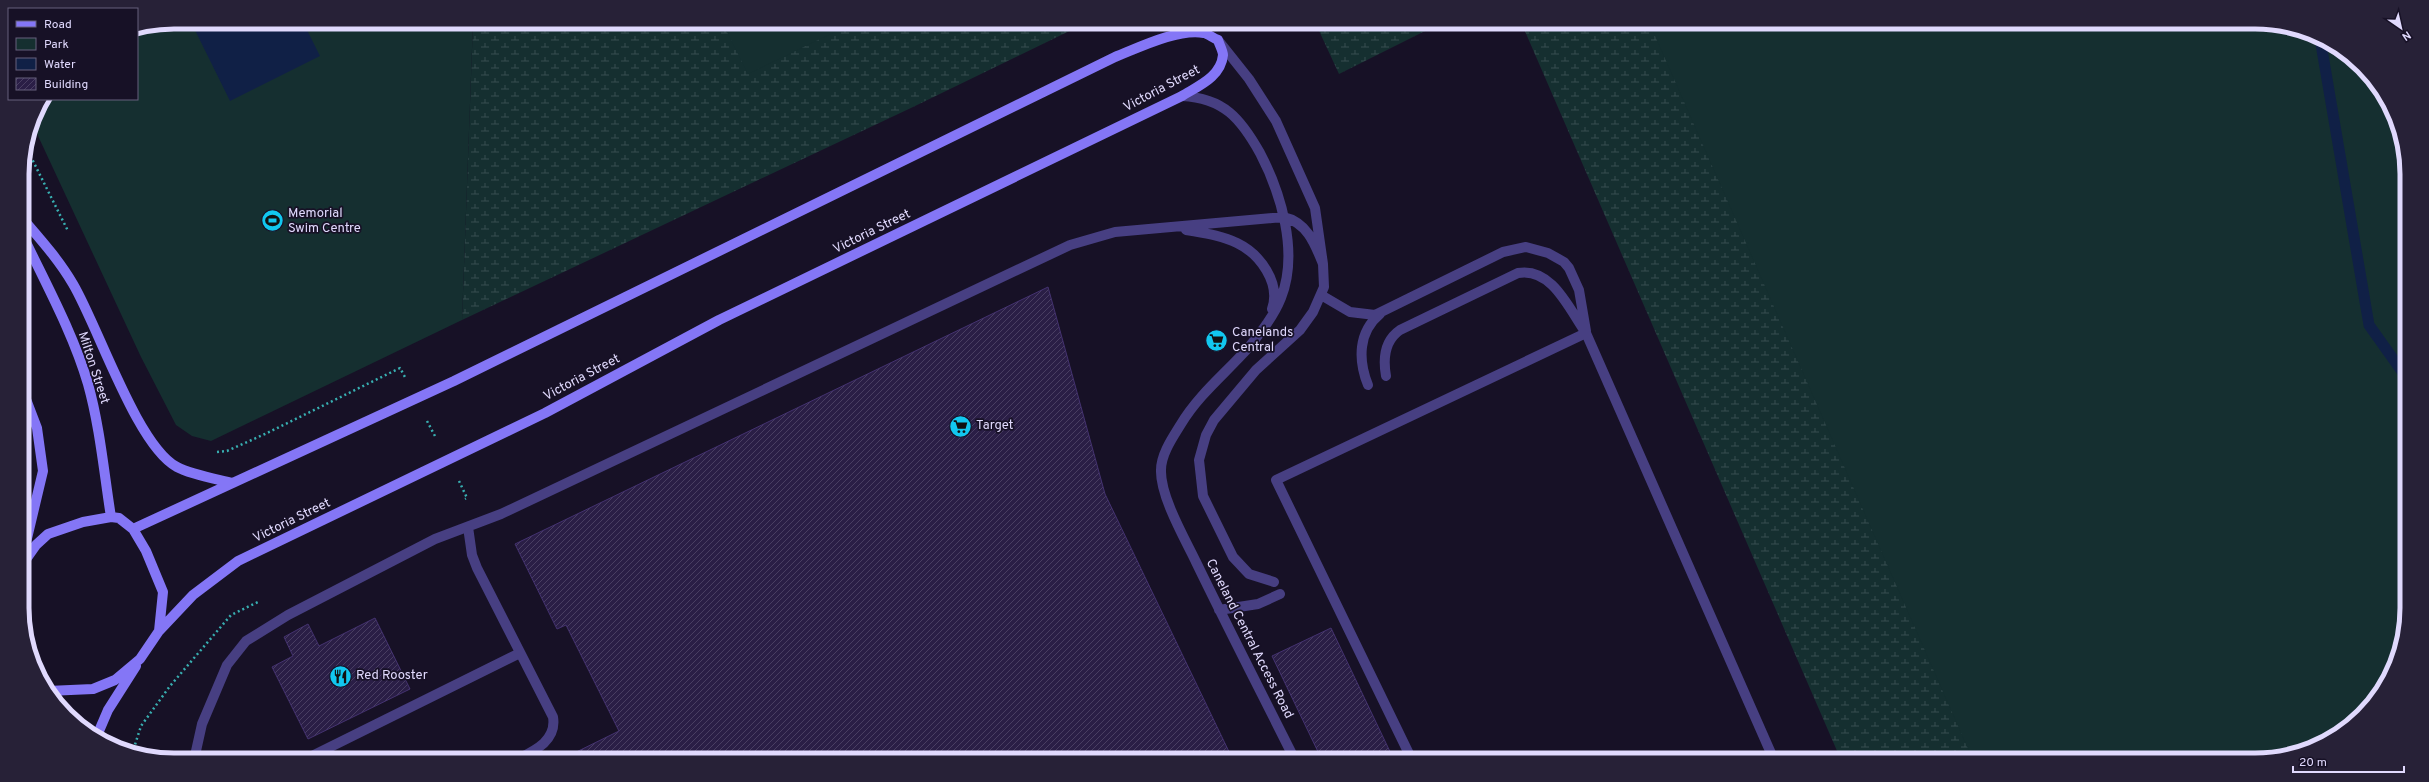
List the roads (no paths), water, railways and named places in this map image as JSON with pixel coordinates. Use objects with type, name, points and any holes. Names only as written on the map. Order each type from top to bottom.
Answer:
[{"type":"street","points":[[133,529],[416,398],[1114,57],[1160,39],[1182,34],[1204,33],[1218,40]]},
{"type":"street","name":"Victoria Street","points":[[98,732],[108,710],[159,631],[193,595],[238,562],[545,413],[719,320],[1182,96],[1208,81],[1217,71],[1223,54],[1218,40]]},
{"type":"street","points":[[29,226],[56,257],[74,285],[130,403],[156,450],[177,468],[233,483]]},
{"type":"street","name":"Milton Street","points":[[29,249],[69,335],[88,384],[100,442],[111,517]]},
{"type":"street","points":[[29,407],[37,428],[43,471],[29,530]]},
{"type":"street","points":[[29,555],[36,545],[48,534],[72,525],[111,517],[123,521],[133,529],[146,551],[163,592],[159,631]]},
{"type":"street","points":[[54,691],[93,689],[115,680],[140,660]]},
{"type":"lane","points":[[1218,40],[1249,79],[1278,126],[1315,208],[1323,264],[1321,295],[1313,312],[1300,330],[1259,367],[1214,420],[1206,435],[1201,451],[1199,468],[1202,496],[1233,557],[1249,574],[1274,582]]},
{"type":"lane","points":[[1182,96],[1211,100],[1235,115],[1246,130],[1268,170],[1278,193],[1288,241],[1286,280],[1281,297],[1265,326]]},
{"type":"lane","points":[[196,753],[202,724],[224,672],[236,653],[246,641],[288,615],[436,539],[501,514],[1070,245],[1115,232],[1283,217],[1296,221],[1307,232],[1323,264]]},
{"type":"lane","points":[[1172,228],[1231,240],[1246,248],[1257,258],[1270,277],[1274,291],[1273,306],[1265,326]]},
{"type":"lane","points":[[1321,295],[1343,310],[1358,315],[1375,315],[1503,252],[1526,247],[1548,253],[1564,262],[1569,268],[1580,290],[1586,332]]},
{"type":"lane","points":[[1386,376],[1386,349],[1390,340],[1398,331],[1511,276],[1524,272],[1539,274],[1550,282],[1586,332],[1771,753]]},
{"type":"lane","points":[[1368,385],[1362,360],[1363,339],[1371,323],[1385,310]]},
{"type":"lane","name":"Caneland Central Access Road","points":[[1265,326],[1193,406],[1166,453],[1161,470],[1162,484],[1180,529],[1290,753]]},
{"type":"lane","points":[[1409,753],[1276,480],[1586,332]]},
{"type":"lane","points":[[468,527],[472,555],[477,568],[553,717],[554,725],[544,743],[528,753]]},
{"type":"lane","points":[[1219,610],[1258,604],[1280,594]]},
{"type":"lane","points":[[318,753],[520,653]]},
{"type":"water","points":[[194,29],[306,29],[320,56],[230,101]]},
{"type":"waterway","points":[[2321,45],[2369,325],[2400,369]]},
{"type":"place","name":"Memorial Swim Centre","points":[[272,221]]},
{"type":"place","name":"Canelands Central","points":[[1216,340]]},
{"type":"place","name":"Target","points":[[961,426]]},
{"type":"place","name":"Red Rooster","points":[[341,676]]}]
